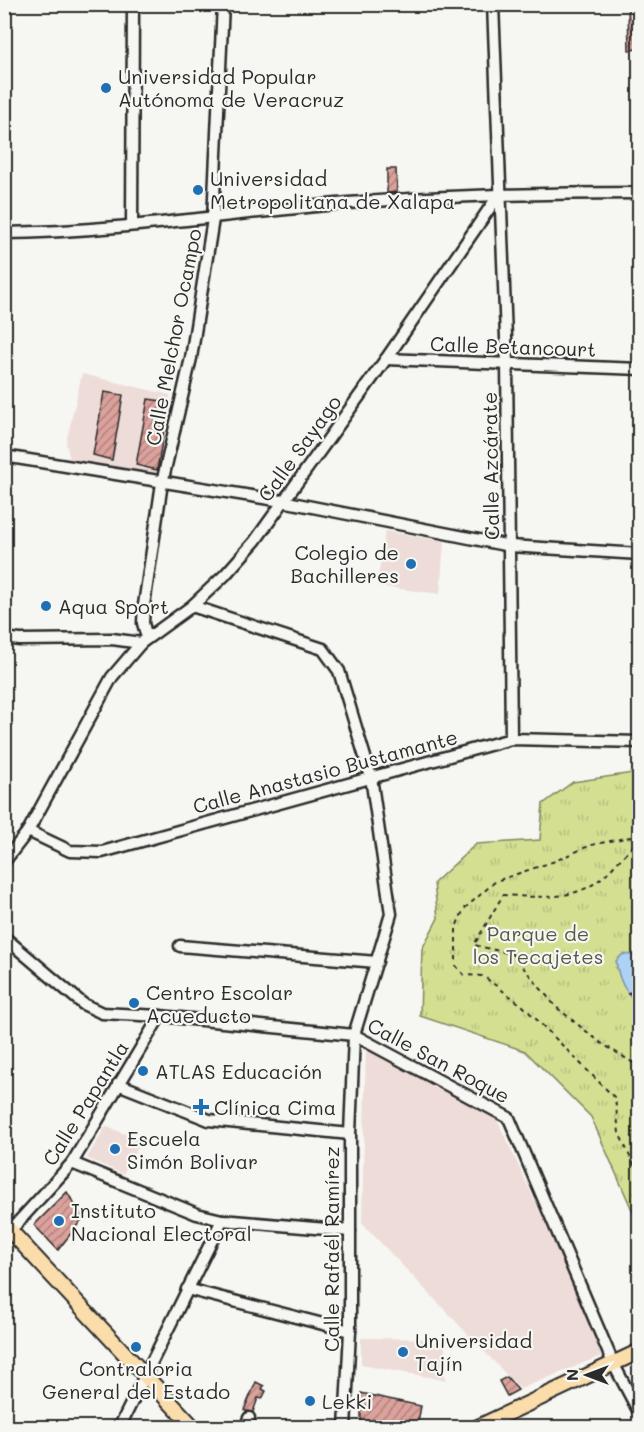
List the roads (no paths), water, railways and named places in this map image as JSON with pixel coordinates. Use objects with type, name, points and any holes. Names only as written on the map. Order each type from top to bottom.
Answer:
[{"type":"main road","points":[[7,1227],[194,1428]]},
{"type":"main road","points":[[476,1428],[639,1351]]},
{"type":"street","points":[[132,225],[133,4]]},
{"type":"street","name":"Calle Melchor Ocampo","points":[[144,640],[144,605],[162,483],[191,358],[213,219],[223,4]]},
{"type":"street","points":[[494,4],[500,194]]},
{"type":"street","points":[[4,233],[213,219],[325,205],[500,194],[639,193]]},
{"type":"street","name":"Calle Sayago","points":[[4,862],[28,831],[112,677],[144,640],[192,606],[225,575],[255,541],[386,359],[500,194]]},
{"type":"street","name":"Calle Azcárate","points":[[500,194],[507,363],[511,739]]},
{"type":"street","name":"Calle Betancourt","points":[[386,359],[639,369]]},
{"type":"street","points":[[4,456],[282,501],[510,546],[639,554]]},
{"type":"street","name":"Calle Rafaél Ramírez","points":[[192,606],[323,649],[339,671],[371,777],[391,914],[354,1035],[350,1134],[350,1331],[345,1428]]},
{"type":"street","points":[[4,638],[144,640]]},
{"type":"street","name":"Calle Anastasio Bustamante","points":[[28,831],[70,851],[102,852],[511,739],[639,742]]},
{"type":"street","name":"Calle San Roque","points":[[4,938],[83,1004],[102,1013],[160,1016],[354,1035],[509,1118],[613,1364],[639,1414]]},
{"type":"street","points":[[180,946],[377,962]]},
{"type":"street","name":"Calle Papantla","points":[[7,1227],[72,1163],[160,1016]]},
{"type":"street","points":[[118,1084],[209,1120],[350,1134]]},
{"type":"street","points":[[72,1163],[197,1214],[222,1220],[350,1231]]},
{"type":"street","points":[[119,1428],[222,1220]]},
{"type":"street","points":[[187,1290],[350,1331]]},
{"type":"water","points":[[623,954],[633,955],[639,966],[639,1006],[626,991],[619,975],[616,961]]},
{"type":"place","name":"Universidad Popular Autónoma de Veracruz","points":[[106,88]]},
{"type":"place","name":"Universidad Metropolitana de Xalapa","points":[[198,190]]},
{"type":"place","name":"Colegio de Bachilleres","points":[[411,564]]},
{"type":"place","name":"Aqua Sport","points":[[46,606]]},
{"type":"place","name":"Centro Escolar Acueducto","points":[[134,1003]]},
{"type":"place","name":"ATLAS Educación","points":[[143,1071]]},
{"type":"place","name":"Clínica Cima","points":[[201,1107]]},
{"type":"place","name":"Escuela Simón Bolivar","points":[[115,1149]]},
{"type":"place","name":"Instituto Nacional Electoral","points":[[59,1221]]},
{"type":"place","name":"Contraloria General del Estado","points":[[136,1347]]},
{"type":"place","name":"Universidad Tajín","points":[[403,1352]]},
{"type":"place","name":"Lekki","points":[[310,1401]]},
{"type":"park label","name":"Parque de los Tecajetes","points":[[538,944]]}]
